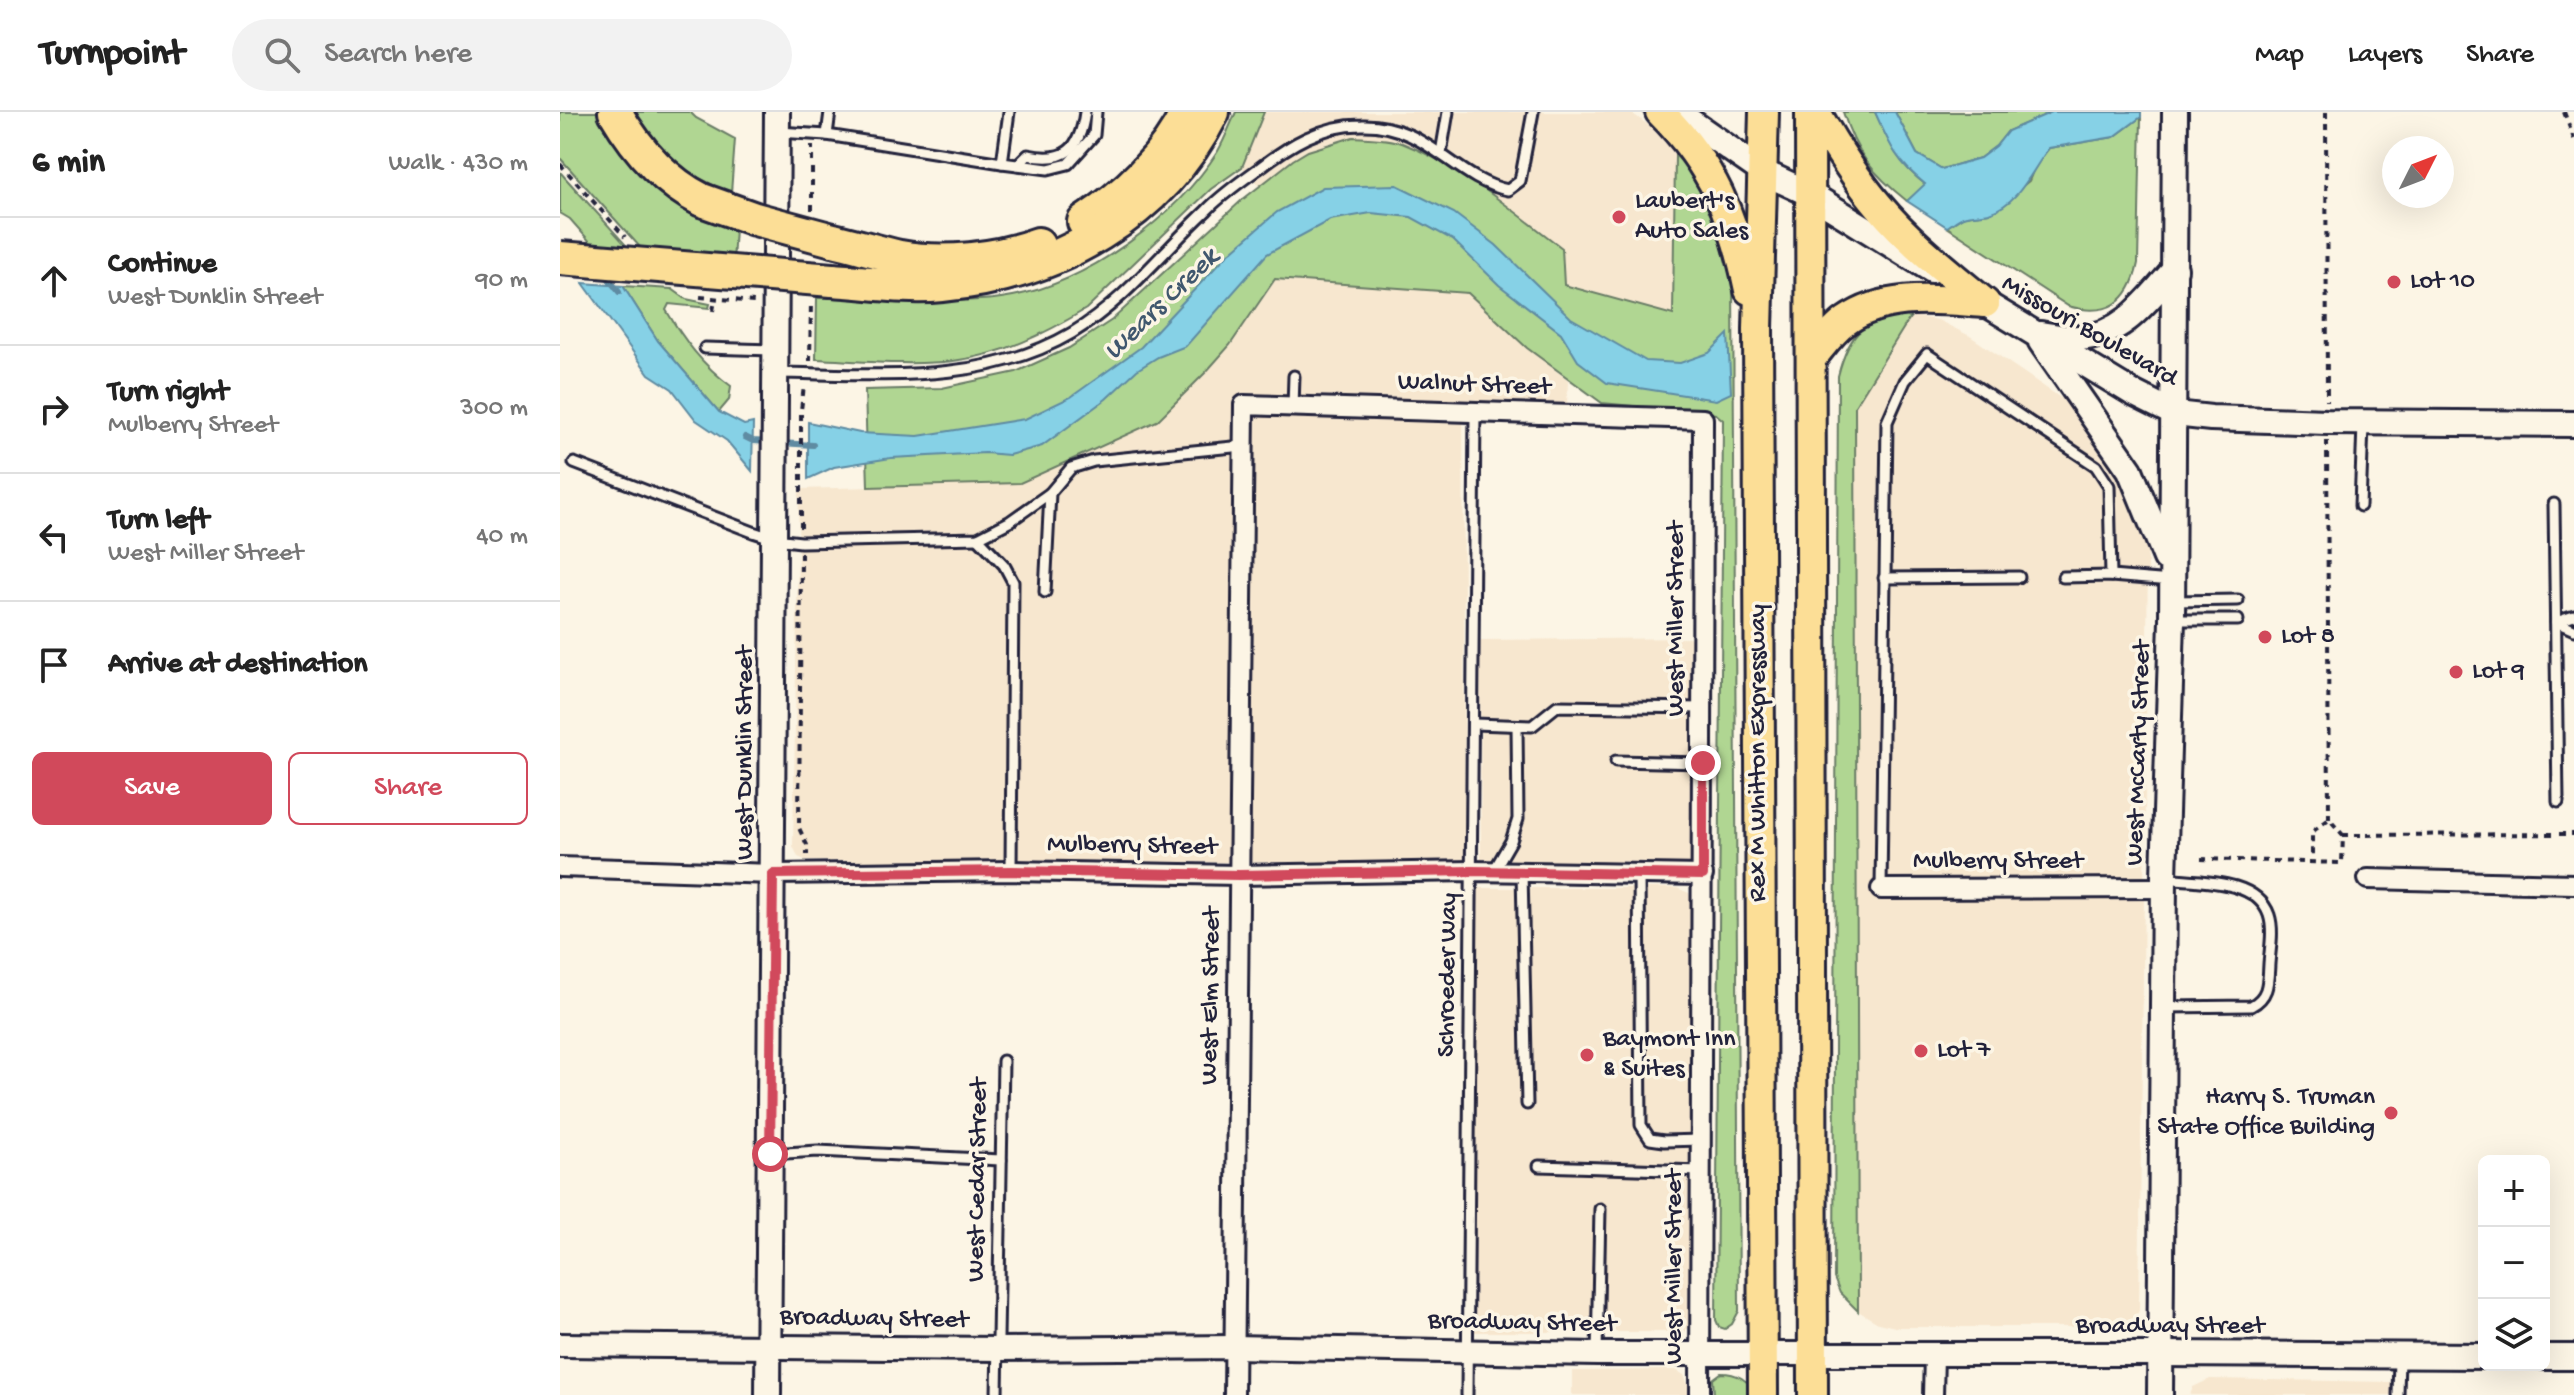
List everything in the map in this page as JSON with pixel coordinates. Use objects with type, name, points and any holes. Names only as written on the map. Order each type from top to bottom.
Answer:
[{"type":"highway","points":[[615,112],[644,154],[683,191],[702,200],[755,219],[833,240],[904,257],[945,259],[985,257],[1066,234],[1102,210],[1143,172],[1167,145],[1187,112]]},
{"type":"highway","points":[[560,258],[939,286],[999,278],[1073,251],[1125,220],[1160,188],[1201,135],[1213,112]]},
{"type":"highway","points":[[1660,112],[1702,160],[1728,211],[1742,255],[1758,329]]},
{"type":"highway","name":"Rex M Whitton Expressway","points":[[1763,1395],[1758,329],[1764,112]]},
{"type":"highway","points":[[1813,112],[1879,207],[1936,262],[1985,303]]},
{"type":"highway","name":"Rex M Whitton Expressway","points":[[1813,112],[1810,194],[1813,1395]]},
{"type":"highway","points":[[1812,358],[1847,321],[1895,301],[1925,299],[1985,303]]},
{"type":"main road","name":"Missouri Boulevard","points":[[1677,112],[1763,172],[1810,194],[2035,334],[2133,393],[2175,414],[2327,422],[2574,424]]},
{"type":"main road","name":"West McCarty Street","points":[[2160,1395],[2164,883],[2175,414],[2175,112]]},
{"type":"main road","name":"West Dunklin Street","points":[[768,1395],[777,122]]},
{"type":"main road","points":[[2035,334],[2080,338],[2112,329],[2136,314],[2175,269]]},
{"type":"main road","points":[[2035,334],[2130,470],[2172,593]]},
{"type":"main road","name":"Broadway Street","points":[[2160,1354],[2478,1356]]},
{"type":"main road","points":[[2550,1357],[2574,1357]]},
{"type":"street","name":"Walnut Street","points":[[1244,405],[1703,419]]},
{"type":"street","name":"West Elm Street","points":[[1234,1395],[1244,405]]},
{"type":"street","name":"West Miller Street","points":[[1700,1395],[1703,419]]},
{"type":"street","name":"Mulberry Street","points":[[560,867],[773,874],[1011,871],[1239,875],[1472,871],[1703,875]]},
{"type":"street","points":[[2368,879],[2574,884]]},
{"type":"street","name":"Mulberry Street","points":[[1881,889],[2164,883]]},
{"type":"street","name":"Broadway Street","points":[[560,1345],[998,1349],[1234,1347],[1597,1354],[2160,1354]]},
{"type":"street","points":[[1933,1395],[1934,1355]]},
{"type":"lane","points":[[827,135],[830,112]]},
{"type":"lane","points":[[1002,163],[1009,112]]},
{"type":"lane","points":[[1018,165],[1028,155],[1047,159],[1065,154],[1077,142],[1085,112]]},
{"type":"lane","points":[[777,122],[827,135],[1048,169],[1068,164],[1094,135],[1096,112]]},
{"type":"lane","points":[[1441,153],[1448,112]]},
{"type":"lane","points":[[705,348],[775,362],[911,375],[968,370],[1026,354],[1070,334],[1100,315],[1208,208],[1285,148],[1312,134],[1362,125],[1389,127],[1420,139],[1491,187],[1508,190],[1520,181],[1533,112]]},
{"type":"lane","points":[[1881,889],[1887,422],[1905,381],[1927,354],[2096,466],[2109,486],[2111,576]]},
{"type":"lane","points":[[1293,407],[1294,376]]},
{"type":"lane","name":"Schroeder Way","points":[[1467,1395],[1475,412]]},
{"type":"lane","points":[[2360,506],[2363,422]]},
{"type":"lane","points":[[574,463],[775,539],[801,542],[978,538],[1009,522],[1050,493],[1071,468],[1094,461],[1243,446]]},
{"type":"lane","points":[[1045,592],[1050,493]]},
{"type":"lane","points":[[2554,504],[2558,802]]},
{"type":"lane","points":[[978,538],[1004,565],[1013,582],[1011,871]]},
{"type":"lane","points":[[2063,577],[2111,576],[2172,593],[2238,620]]},
{"type":"lane","points":[[1884,578],[2019,577]]},
{"type":"lane","points":[[2172,593],[2238,600]]},
{"type":"lane","points":[[2556,622],[2574,616]]},
{"type":"lane","points":[[2556,622],[2574,630]]},
{"type":"lane","points":[[1474,724],[1532,726],[1557,706],[1703,708]]},
{"type":"lane","points":[[1493,872],[1511,841],[1518,819],[1517,726]]},
{"type":"lane","points":[[1616,761],[1703,763]]},
{"type":"lane","points":[[1522,872],[1527,1104]]},
{"type":"lane","points":[[1639,874],[1641,1125],[1650,1139],[1701,1140]]},
{"type":"lane","points":[[2163,1007],[2251,1006],[2259,1002],[2268,987],[2272,926],[2263,903],[2244,888],[2164,883]]},
{"type":"lane","name":"West Cedar Street","points":[[997,1395],[1003,1061]]},
{"type":"lane","points":[[770,1154],[818,1151],[1001,1160]]},
{"type":"lane","points":[[1539,1166],[1701,1171]]},
{"type":"lane","points":[[1597,1354],[1600,1209]]},
{"type":"lane","points":[[2398,1395],[2399,1355]]},
{"type":"path","points":[[2201,859],[2342,863],[2343,835],[2329,819],[2326,112]]},
{"type":"path","points":[[2564,112],[2574,139]]},
{"type":"path","points":[[713,311],[715,300]]},
{"type":"path","points":[[801,410],[799,828],[807,845],[807,873]]},
{"type":"path","points":[[2312,862],[2312,832],[2329,819]]},
{"type":"path","points":[[2343,835],[2574,834]]},
{"type":"shaded area","points":[[1264,112],[1630,112],[1680,147],[1675,155],[1673,315],[1564,284],[1453,170],[1400,142],[1353,137],[1330,143],[1308,151],[1259,186],[1242,167]]},
{"type":"shaded area","points":[[1274,279],[1468,293],[1527,348],[1568,380],[1567,406],[1463,403],[1465,863],[808,861],[798,857],[793,846],[799,489],[1020,483],[1230,345]]},
{"type":"shaded area","points":[[1911,316],[1938,320],[1970,336],[2071,405],[2118,462],[2145,531],[2148,560],[2139,1310],[2134,1323],[2123,1327],[1895,1327],[1878,1323],[1858,1311],[1855,405]]},
{"type":"shaded area","points":[[1695,638],[1692,858],[1689,864],[1481,861],[1480,640]]},
{"type":"shaded area","points":[[1478,888],[1677,888],[1689,893],[1693,903],[1689,1325],[1685,1332],[1475,1332]]},
{"type":"shaded area","points":[[1676,1370],[1684,1375],[1688,1395],[1572,1395],[1572,1371]]},
{"type":"shaded area","points":[[2210,1379],[2391,1382],[2391,1395],[2190,1395],[2193,1387]]},
{"type":"green space","points":[[560,112],[601,112],[735,227],[733,262],[648,256],[560,158]]},
{"type":"green space","points":[[632,112],[690,112],[735,139],[731,193],[700,179],[674,161]]},
{"type":"green space","points":[[1236,112],[1264,112],[1242,167],[1211,189],[1086,309],[1071,318],[1006,349],[953,361],[902,363],[816,359],[817,298],[998,298],[1042,288],[1101,261],[1155,222],[1200,176],[1218,151]]},
{"type":"green space","points":[[1843,112],[1875,112],[1901,161],[1926,185],[1907,201],[1895,191],[1867,162]]},
{"type":"green space","points":[[1895,112],[2052,112],[2008,131],[1996,146],[1980,158],[1942,169],[1917,154]]},
{"type":"green space","points":[[2141,117],[2138,263],[2129,289],[2115,304],[2094,310],[2068,306],[1947,227],[1964,216],[1989,213],[2029,181],[2036,164],[2049,148],[2114,137]]},
{"type":"green space","points":[[1353,137],[1402,143],[1445,164],[1485,190],[1562,248],[1564,285],[1673,315],[1675,155],[1684,164],[1702,195],[1710,196],[1733,278],[1739,1311],[1732,1324],[1725,1329],[1719,1327],[1716,1320],[1723,420],[1716,414],[1602,403],[1527,348],[1468,293],[1275,279],[1230,345],[1157,421],[1020,483],[868,487],[865,390],[942,388],[1016,372],[1069,348],[1112,320],[1242,200],[1293,160],[1308,151]]},
{"type":"green space","points":[[560,172],[634,254],[599,252],[570,219],[560,213]]},
{"type":"green space","points":[[623,286],[672,289],[686,299],[710,304],[709,308],[669,304],[666,310],[694,351],[731,386],[729,400],[719,412],[658,341]]},
{"type":"green space","points":[[1911,316],[1855,406],[1858,1311],[1840,1293],[1834,1278],[1838,376],[1848,348],[1861,330],[1882,320]]},
{"type":"green space","points":[[1721,1373],[1742,1378],[1753,1395],[1714,1395],[1713,1379]]},
{"type":"water","points":[[1875,112],[1895,112],[1917,154],[1942,169],[1980,158],[1996,146],[2008,131],[2052,112],[2141,112],[2141,117],[2114,137],[2049,148],[2009,202],[1989,213],[1963,217],[1947,227],[1907,201],[1925,184],[1895,152]]},
{"type":"water","points":[[1397,185],[1454,213],[1496,245],[1571,318],[1646,361],[1680,363],[1709,353],[1728,334],[1731,393],[1716,400],[1607,383],[1578,361],[1561,333],[1499,285],[1453,240],[1411,217],[1371,213],[1330,220],[1267,254],[1186,346],[1158,357],[1137,370],[1106,399],[1042,446],[1009,455],[985,453],[891,458],[834,467],[808,479],[808,422],[860,433],[918,436],[1025,419],[1071,397],[1141,347],[1226,256],[1277,212],[1323,187]]},
{"type":"water","points":[[583,283],[623,286],[658,341],[719,412],[744,425],[753,423],[752,471],[727,441],[696,420],[672,389],[649,374]]},
{"type":"waterway","name":"Wears Creek","points":[[604,273],[619,292]]},
{"type":"waterway","name":"Wears Creek","points":[[745,437],[769,442]]},
{"type":"waterway","name":"Wears Creek","points":[[780,443],[813,445]]},
{"type":"place","name":"Laubert's Auto Sales","points":[[1619,217]]},
{"type":"place","name":"Lot 10","points":[[2394,282]]},
{"type":"place","name":"Lot 8","points":[[2265,637]]},
{"type":"place","name":"Lot 9","points":[[2456,672]]},
{"type":"place","name":"Lot 7","points":[[1921,1051]]},
{"type":"place","name":"Baymont Inn & Suites","points":[[1587,1055]]},
{"type":"place","name":"Harry S. Truman State Office Building","points":[[2391,1113]]},
{"type":"route","points":[[770,1154],[773,874],[1011,871],[1239,875],[1472,871],[1703,875],[1703,763]]}]
